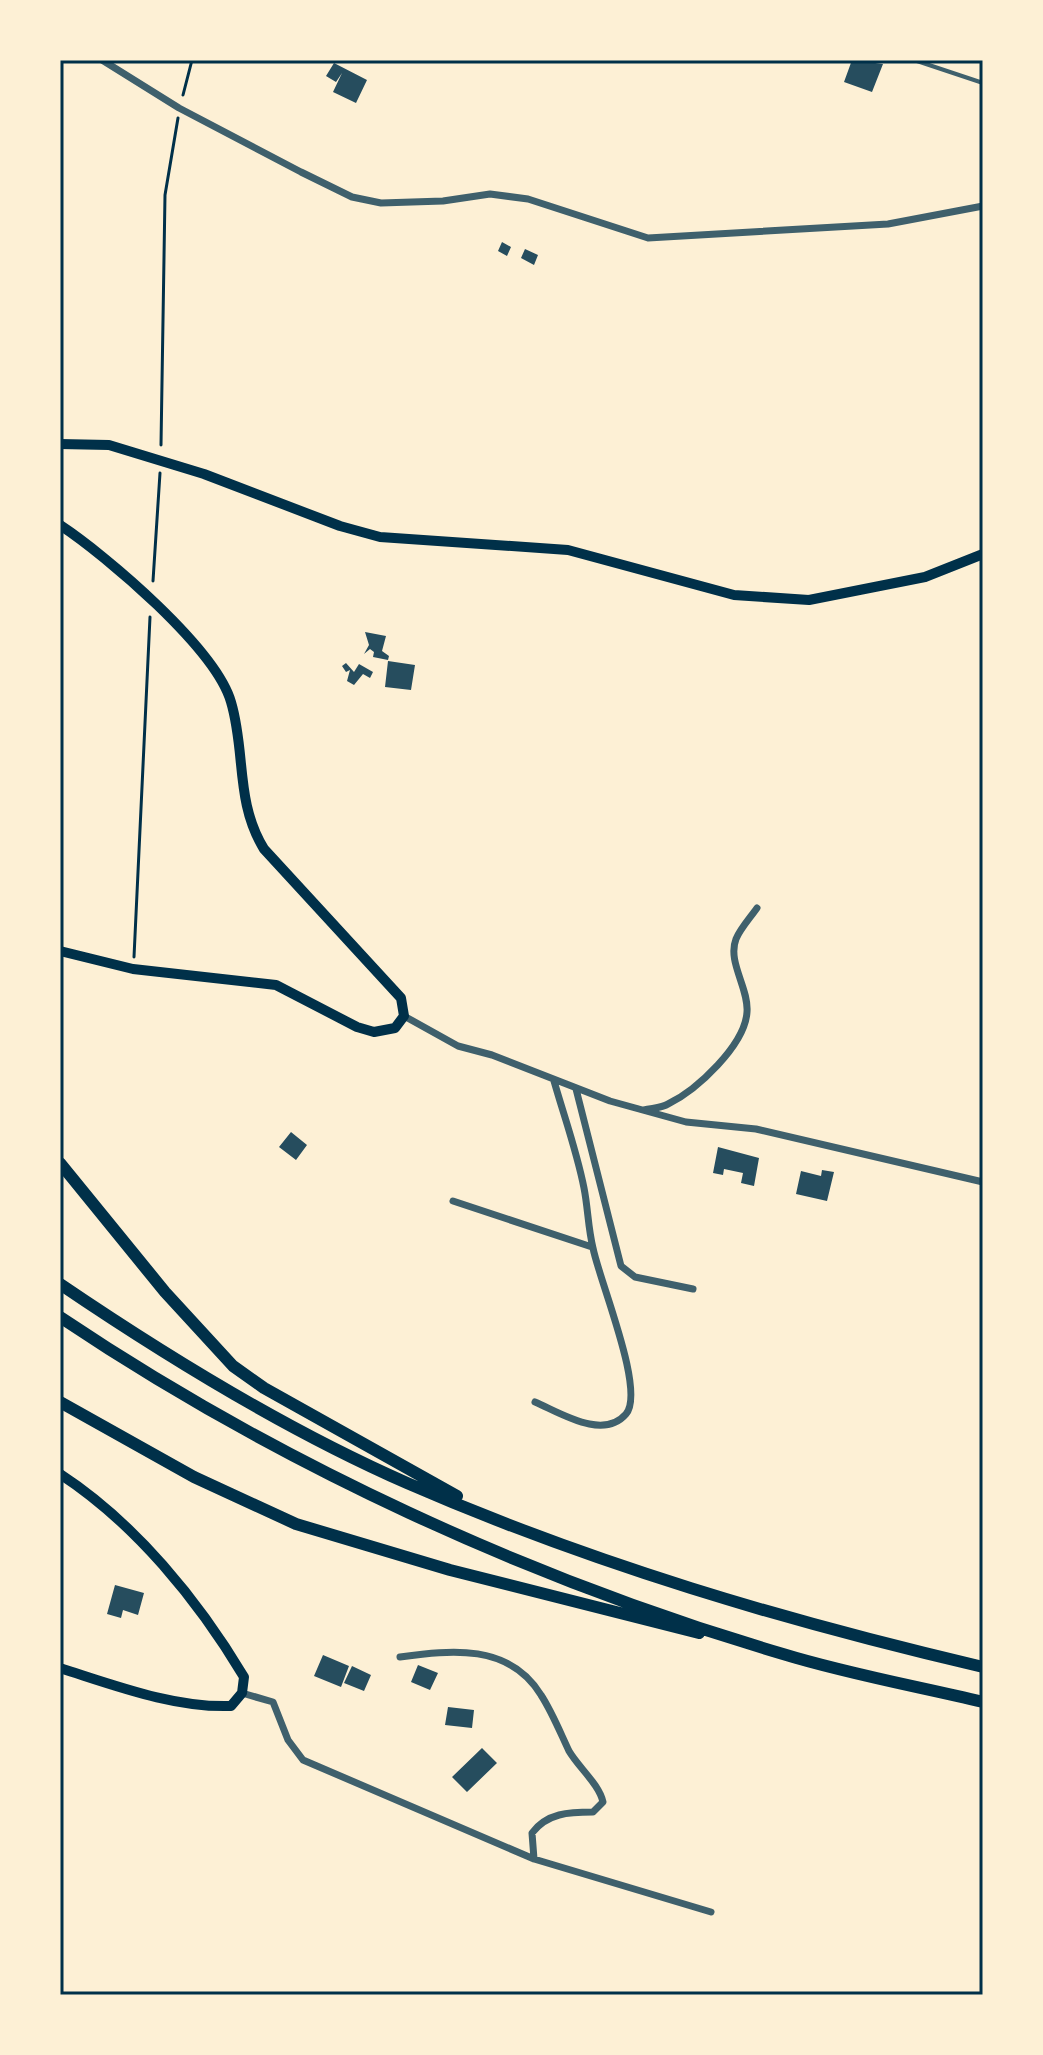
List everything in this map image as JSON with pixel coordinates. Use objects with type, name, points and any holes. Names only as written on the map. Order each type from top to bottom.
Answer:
[{"type":"highway","points":[[60,1163],[165,1292],[233,1366],[264,1388],[505,1523]]},
{"type":"highway","points":[[60,1284],[119,1324],[275,1415],[404,1482],[505,1523],[705,1596],[983,1667]]},
{"type":"highway","points":[[60,1317],[189,1398],[346,1481],[438,1524],[613,1595],[783,1654]]},
{"type":"highway","points":[[60,1402],[194,1477],[296,1524],[450,1570],[983,1702]]},
{"type":"main road","points":[[60,444],[109,445],[380,537],[568,550],[734,595],[809,600],[925,577],[983,554]]},
{"type":"main road","points":[[60,525],[104,558],[205,651],[232,703],[244,804],[250,826],[264,849],[401,998],[404,1016],[395,1028],[374,1032],[357,1027],[276,985],[133,969],[60,951]]},
{"type":"main road","points":[[60,1474],[107,1506],[136,1534],[244,1677],[242,1693],[231,1706],[208,1707],[115,1686],[60,1668]]},
{"type":"street","points":[[102,60],[179,108],[352,197],[381,203],[443,201],[490,194],[528,199],[648,238],[888,224],[983,206]]},
{"type":"street","points":[[642,1110],[668,1105],[696,1084],[737,1043],[747,1015],[746,993],[734,953],[735,940],[757,908]]},
{"type":"street","points":[[404,1016],[458,1046],[492,1055],[554,1081],[642,1110],[686,1122],[756,1129],[983,1182]]},
{"type":"street","points":[[535,1402],[591,1425],[604,1426],[625,1415],[631,1404],[629,1377],[592,1247],[583,1184],[554,1081]]},
{"type":"street","points":[[576,1089],[621,1266],[635,1277],[693,1289]]},
{"type":"street","points":[[453,1201],[592,1247]]},
{"type":"street","points":[[400,1657],[467,1650],[493,1656],[519,1672],[539,1692],[580,1770],[601,1793],[603,1802],[593,1812],[561,1815],[540,1823],[532,1833],[534,1859]]},
{"type":"street","points":[[242,1693],[273,1702],[288,1740],[303,1760],[534,1859],[711,1912]]},
{"type":"lane","points":[[914,60],[983,83]]},
{"type":"path","points":[[133,969],[161,461],[165,195],[179,108],[192,60]]},
{"type":"building","points":[[852,60],[883,64],[872,92],[844,82]]},
{"type":"building","points":[[334,63],[367,80],[356,103],[333,92],[342,73],[336,82],[326,76]]},
{"type":"building","points":[[502,242],[511,247],[507,256],[498,251]]},
{"type":"building","points":[[525,249],[538,255],[534,265],[521,258]]},
{"type":"building","points":[[365,632],[386,636],[382,651],[389,656],[388,660],[373,657],[374,652],[370,649],[364,654],[369,645]]},
{"type":"building","points":[[388,661],[415,665],[411,690],[385,687]]},
{"type":"building","points":[[346,663],[354,672],[359,664],[373,672],[370,678],[363,674],[354,685],[347,681],[350,670],[346,672],[342,666]]},
{"type":"building","points":[[291,1132],[307,1145],[296,1160],[279,1147]]},
{"type":"building","points":[[718,1147],[759,1158],[754,1186],[741,1183],[743,1173],[724,1169],[723,1175],[713,1173]]},
{"type":"building","points":[[822,1170],[834,1172],[827,1201],[796,1194],[801,1171],[821,1176]]},
{"type":"building","points":[[115,1585],[144,1593],[138,1615],[123,1610],[121,1618],[107,1614]]},
{"type":"building","points":[[323,1655],[349,1666],[341,1687],[314,1676]]},
{"type":"building","points":[[418,1665],[438,1673],[430,1690],[411,1682]]},
{"type":"building","points":[[352,1666],[371,1675],[364,1691],[344,1683]]},
{"type":"building","points":[[448,1707],[474,1710],[472,1728],[445,1725]]},
{"type":"building","points":[[482,1748],[497,1763],[467,1792],[452,1777]]}]
